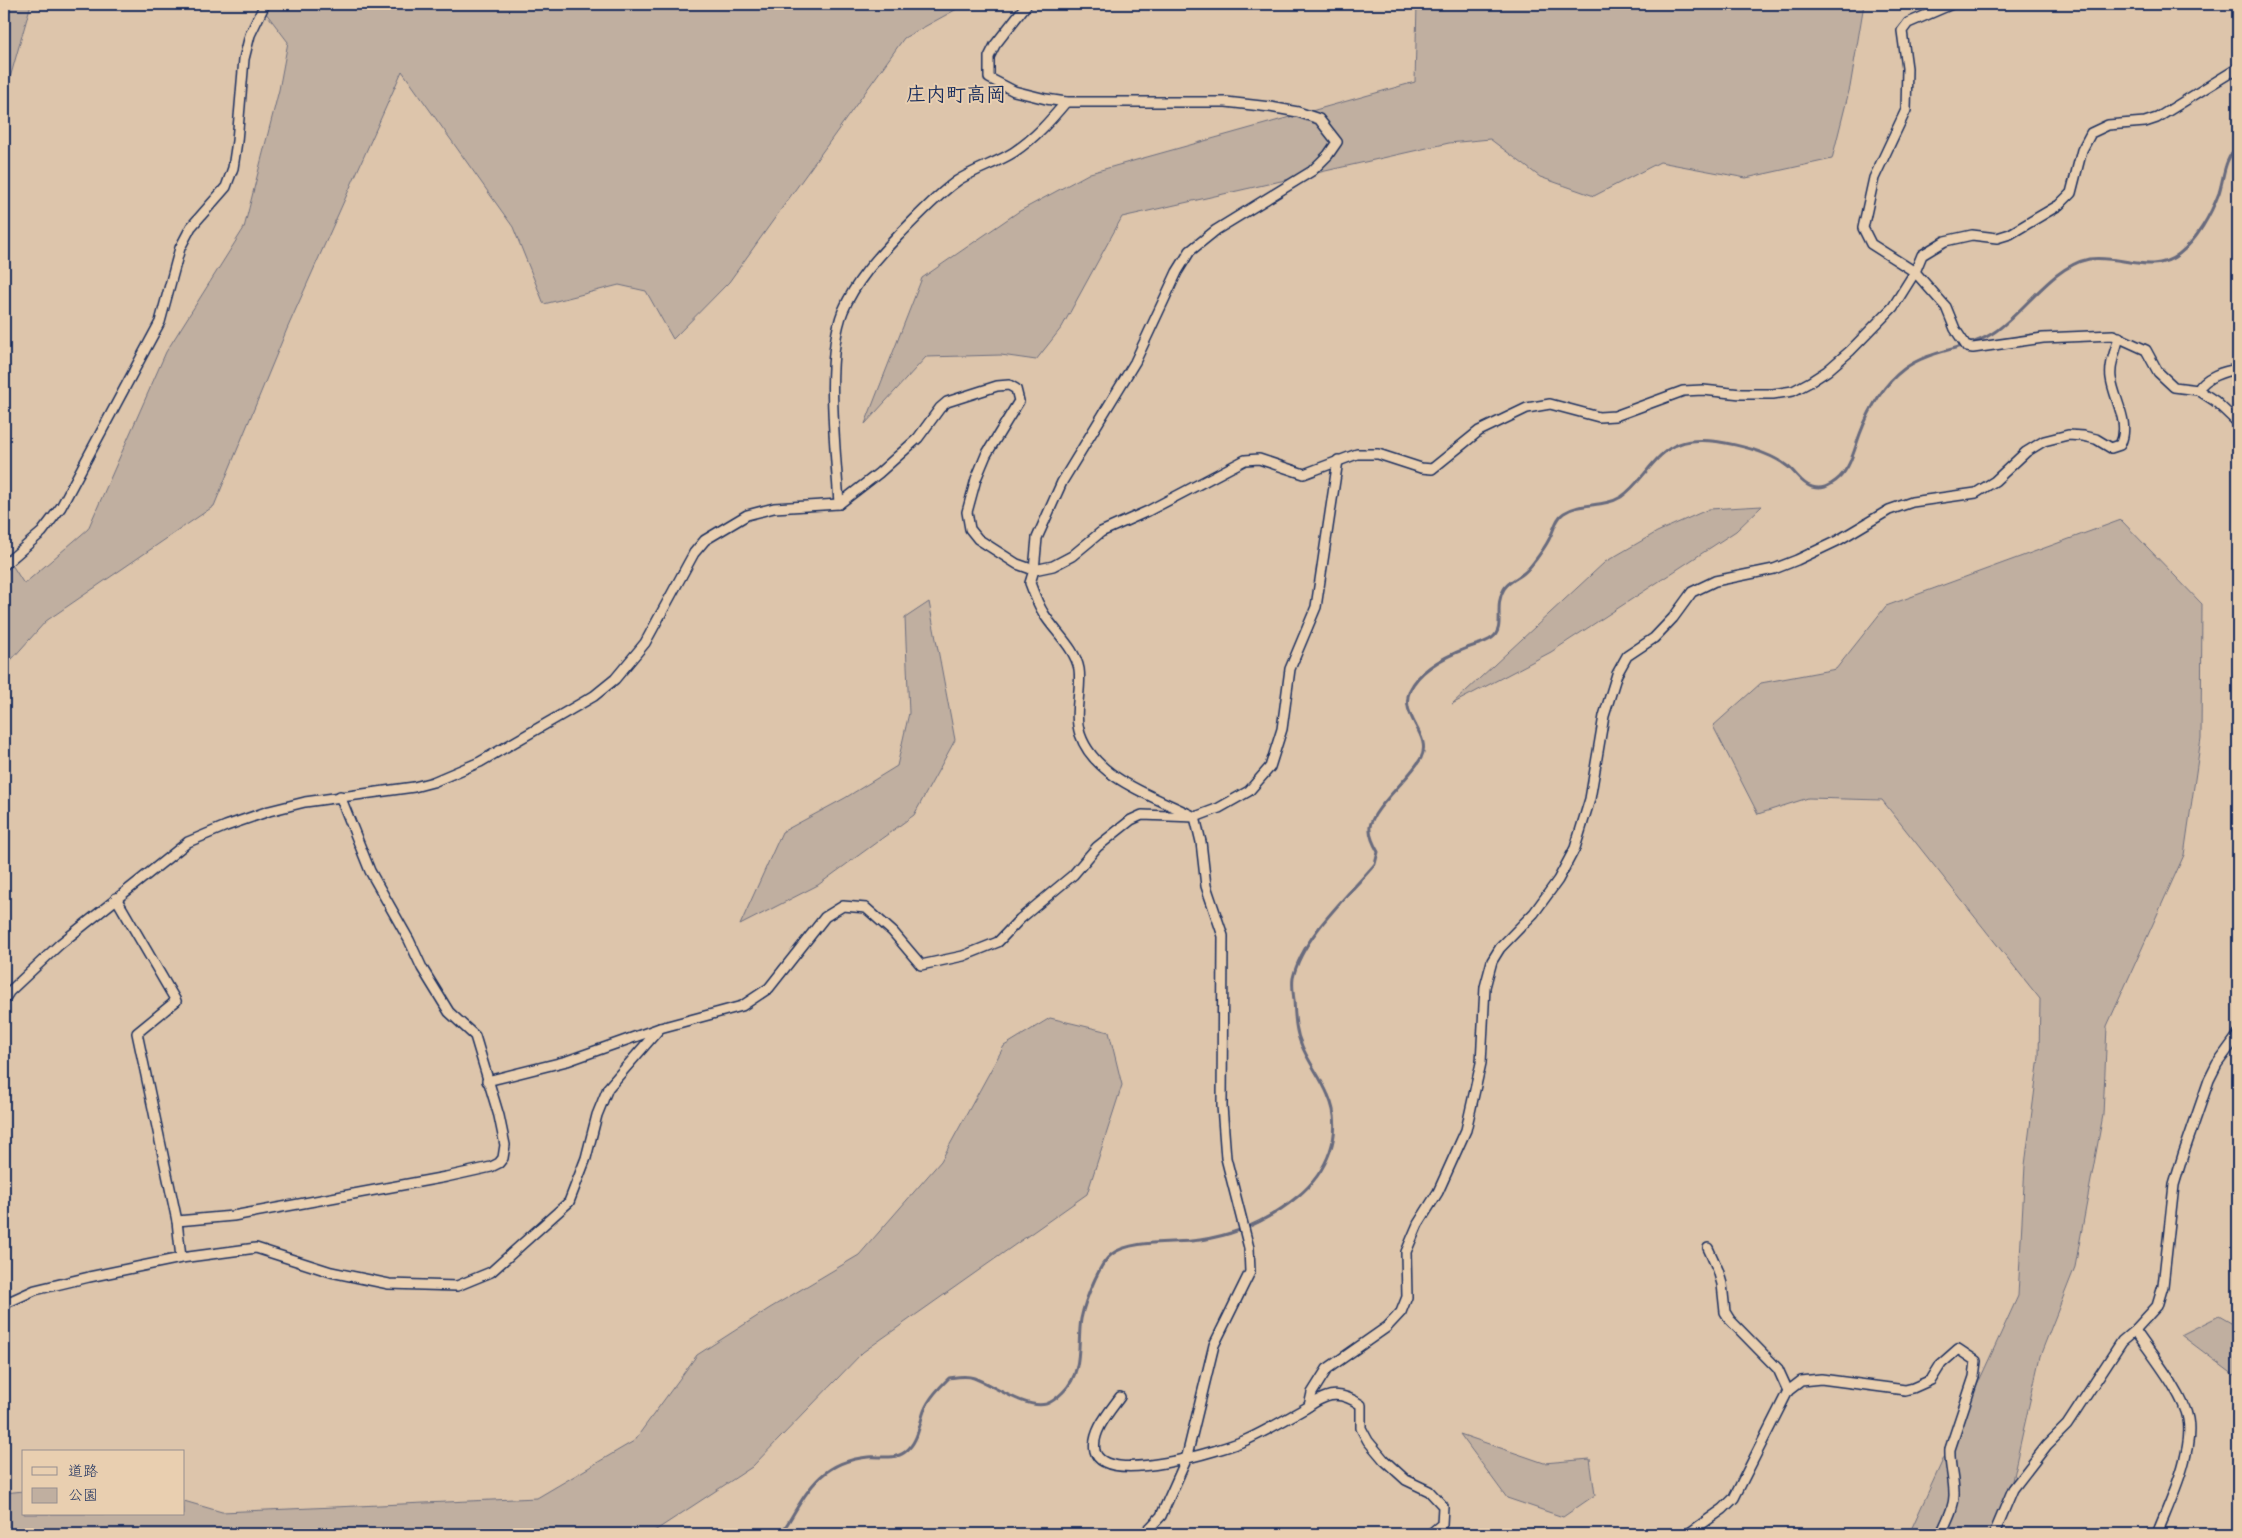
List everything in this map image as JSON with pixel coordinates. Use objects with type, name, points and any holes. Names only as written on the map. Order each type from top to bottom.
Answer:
[{"type":"street","points":[[4,565],[42,532],[61,507],[160,322],[180,248],[191,227],[226,187],[234,159],[244,59],[250,35],[265,4]]},
{"type":"street","points":[[1027,4],[995,45],[989,57],[989,78],[1014,91],[1046,100],[1066,102],[1226,102],[1270,107],[1298,112],[1319,120],[1337,142],[1328,155],[1312,171],[1216,230],[1190,251],[1177,272],[1135,362],[1062,482],[1037,538],[1034,570],[1030,583],[1045,615],[1072,651],[1078,669],[1080,734],[1096,760],[1107,771],[1135,788],[1195,817]]},
{"type":"street","points":[[1952,4],[1908,23],[1902,31],[1907,68],[1906,110],[1874,178],[1863,228],[1871,244],[1915,272],[1946,307],[1955,329],[1967,347],[1973,348],[2044,338],[2119,336],[2146,350],[2158,372],[2174,387],[2198,390],[2215,401],[2238,423]]},
{"type":"street","points":[[4,1000],[9,992],[60,944],[188,842],[269,810],[304,802],[414,787],[433,782],[480,762],[594,696],[636,656],[694,553],[705,540],[747,515],[774,508],[839,504],[879,473],[918,438],[940,408],[947,402],[996,386],[1009,385],[1016,389],[1019,401],[986,455],[976,479],[967,512],[970,529],[978,539],[1017,564],[1034,570],[1053,566],[1072,556],[1101,532],[1148,511],[1245,460],[1259,459],[1304,474],[1357,454],[1378,454],[1421,468],[1432,469],[1479,431],[1527,408],[1550,404],[1599,417],[1614,416],[1683,391],[1703,390],[1741,394],[1773,394],[1792,390],[1827,371],[1850,351],[1893,307],[1915,272],[1922,255],[1946,240],[1972,235],[1997,238],[2010,234],[2058,205],[2071,193],[2082,150],[2091,133],[2108,125],[2145,122],[2157,118],[2238,68]]},
{"type":"street","points":[[839,504],[833,389],[834,360],[842,313],[851,296],[873,262],[917,216],[958,181],[1013,153],[1037,136],[1066,102]]},
{"type":"street","points":[[1309,1406],[1312,1393],[1327,1369],[1387,1327],[1401,1312],[1407,1297],[1406,1252],[1418,1224],[1438,1192],[1466,1130],[1481,1063],[1485,988],[1492,961],[1500,948],[1534,913],[1553,886],[1575,848],[1590,799],[1604,716],[1617,674],[1627,656],[1654,638],[1673,618],[1692,592],[1715,581],[1774,569],[1797,560],[1837,541],[1889,510],[1912,502],[1976,493],[1995,481],[2026,452],[2044,441],[2068,435],[2083,436],[2111,448],[2120,445],[2125,436],[2122,414],[2111,380],[2110,368],[2119,336]]},
{"type":"street","points":[[2198,390],[2202,383],[2226,371],[2238,369]]},
{"type":"street","points":[[487,1081],[566,1061],[660,1028],[742,1006],[769,988],[825,917],[843,906],[866,908],[893,932],[921,965],[963,956],[998,942],[1020,919],[1073,875],[1096,847],[1131,820],[1142,815],[1195,817],[1219,808],[1249,792],[1270,767],[1282,729],[1290,669],[1316,607],[1338,460]]},
{"type":"street","points":[[177,1221],[233,1216],[491,1167],[499,1163],[503,1158],[505,1145],[499,1116],[475,1036],[449,1012],[422,968],[409,940],[370,871],[340,796]]},
{"type":"street","points":[[1144,1534],[1161,1516],[1186,1460],[1214,1345],[1250,1272],[1249,1248],[1226,1158],[1222,1106],[1223,936],[1206,886],[1201,842],[1195,817]]},
{"type":"street","points":[[116,898],[176,1000],[137,1033],[177,1221],[181,1258]]},
{"type":"street","points":[[4,1304],[35,1290],[181,1258],[256,1248],[331,1272],[389,1284],[457,1286],[491,1272],[569,1202],[586,1158],[596,1115],[608,1088],[660,1028]]},
{"type":"street","points":[[1994,1534],[2014,1489],[2047,1445],[2067,1425],[2122,1341],[2157,1306],[2163,1286],[2174,1185],[2202,1097],[2217,1064],[2238,1035]]},
{"type":"street","points":[[1708,1248],[1722,1284],[1725,1312],[1730,1320],[1778,1369],[1788,1391]]},
{"type":"street","points":[[2135,1330],[2183,1403],[2188,1420],[2189,1441],[2158,1534]]},
{"type":"street","points":[[1688,1534],[1723,1509],[1734,1498],[1788,1391],[1801,1381],[1821,1379],[1905,1390],[1931,1380],[1941,1364],[1958,1349],[1976,1361],[1974,1377],[1950,1450],[1949,1461],[1955,1494],[1941,1534]]},
{"type":"street","points":[[1120,1397],[1095,1437],[1095,1451],[1100,1459],[1115,1464],[1146,1467],[1186,1460],[1244,1441],[1326,1396],[1349,1396],[1361,1405],[1361,1428],[1368,1441],[1384,1460],[1406,1480],[1429,1490],[1443,1506],[1442,1524],[1430,1534]]},
{"type":"green space","points":[[4,4],[31,4],[4,99]]},
{"type":"green space","points":[[259,4],[966,4],[904,38],[729,282],[673,339],[646,291],[619,285],[544,304],[513,227],[402,71],[287,329],[214,506],[46,621],[4,668],[4,552],[24,584],[88,529],[166,352],[244,228],[279,90],[288,42]]},
{"type":"green space","points":[[1417,4],[1864,4],[1850,87],[1832,159],[1746,178],[1660,162],[1594,196],[1540,177],[1490,139],[1449,143],[1122,217],[1062,327],[1036,360],[1001,355],[926,357],[865,424],[922,278],[1018,212],[1090,173],[1415,82]]},
{"type":"green space","points":[[1762,506],[1736,531],[1551,652],[1452,704],[1605,562],[1657,532],[1709,509]]},
{"type":"green space","points":[[2121,520],[2202,604],[2201,738],[2184,855],[2107,1026],[2103,1115],[2075,1267],[2040,1356],[2000,1534],[1909,1534],[2018,1296],[2025,1165],[2039,1057],[2040,999],[1882,800],[1808,798],[1758,814],[1713,726],[1761,683],[1836,669],[1886,606]]},
{"type":"green space","points":[[929,602],[955,740],[914,815],[818,885],[740,925],[782,832],[845,798],[897,766],[909,713],[905,618]]},
{"type":"green space","points":[[1050,1018],[1109,1032],[1122,1085],[1087,1194],[863,1352],[752,1467],[650,1534],[4,1534],[4,1493],[22,1491],[22,1516],[185,1516],[185,1501],[222,1512],[537,1498],[634,1441],[697,1355],[770,1308],[859,1255],[941,1161],[1004,1046]]},
{"type":"green space","points":[[2219,1316],[2238,1327],[2238,1378],[2181,1335]]},
{"type":"green space","points":[[1460,1434],[1544,1463],[1590,1459],[1595,1495],[1563,1517],[1507,1498]]},
{"type":"waterway","points":[[781,1534],[806,1494],[825,1473],[851,1460],[868,1457],[897,1456],[905,1452],[913,1444],[929,1402],[949,1378],[971,1377],[1009,1396],[1038,1405],[1051,1402],[1063,1392],[1070,1384],[1077,1366],[1081,1319],[1085,1303],[1100,1268],[1112,1254],[1120,1249],[1131,1246],[1200,1240],[1239,1230],[1275,1213],[1297,1197],[1317,1176],[1330,1151],[1335,1123],[1328,1095],[1298,1035],[1293,983],[1298,963],[1316,932],[1375,864],[1378,852],[1370,834],[1372,820],[1377,811],[1409,775],[1421,758],[1423,741],[1408,708],[1410,690],[1414,682],[1442,659],[1486,641],[1496,634],[1499,623],[1499,602],[1504,589],[1532,564],[1547,544],[1561,515],[1577,507],[1607,503],[1621,497],[1670,448],[1690,441],[1719,442],[1750,449],[1777,460],[1808,485],[1815,488],[1829,485],[1843,474],[1847,468],[1864,425],[1878,398],[1890,382],[1904,369],[1927,357],[1975,342],[1996,331],[2051,280],[2063,270],[2076,263],[2101,258],[2147,264],[2169,260],[2179,254],[2192,242],[2208,218],[2219,193],[2227,162],[2238,145]]},
{"type":"district","name":"庄内町高岡","points":[[956,94]]}]
